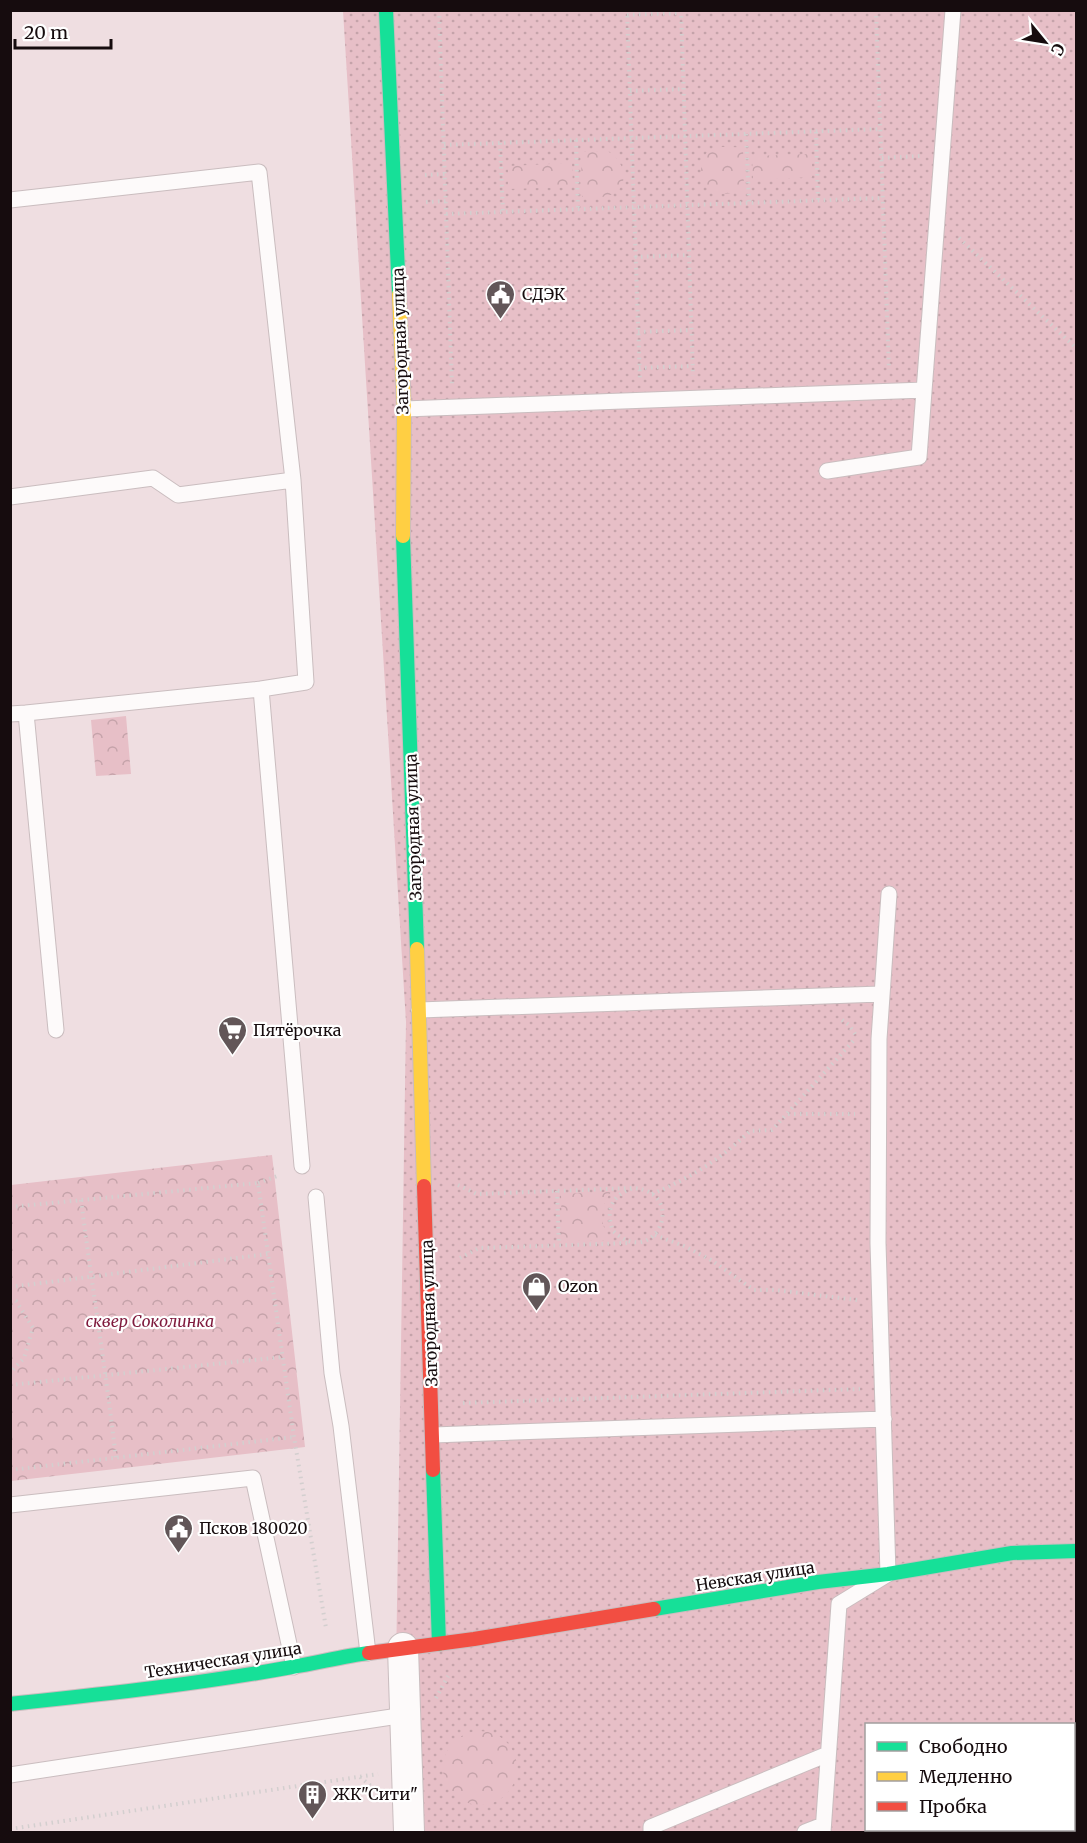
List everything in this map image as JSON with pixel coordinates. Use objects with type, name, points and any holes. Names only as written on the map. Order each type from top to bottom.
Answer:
[{"type":"street","name":"Загородная улица","points":[[386,10],[404,409],[402,497],[439,1644]]},
{"type":"street","name":"Невская улица","points":[[439,1644],[1012,1553],[1077,1551]]},
{"type":"street","name":"Техническая улица","points":[[10,1704],[116,1693],[294,1667],[331,1658],[439,1644]]},
{"type":"street","points":[[403,1648],[409,1833]]},
{"type":"lane","points":[[828,471],[919,457],[953,10]]},
{"type":"lane","points":[[10,200],[259,172],[293,480],[306,682],[18,714],[56,1030]]},
{"type":"lane","points":[[404,409],[924,390]]},
{"type":"lane","points":[[10,497],[153,478],[178,495],[293,480]]},
{"type":"lane","points":[[261,688],[303,1166]]},
{"type":"lane","points":[[805,1833],[823,1829],[839,1604],[888,1574],[878,1243],[881,994],[889,894]]},
{"type":"lane","points":[[419,1010],[881,994]]},
{"type":"lane","points":[[316,1197],[332,1373],[341,1426],[368,1653]]},
{"type":"lane","points":[[433,1436],[884,1419]]},
{"type":"lane","points":[[10,1504],[253,1478],[294,1667]]},
{"type":"lane","points":[[10,1775],[405,1715]]},
{"type":"lane","points":[[651,1833],[651,1827],[828,1754]]},
{"type":"path","points":[[439,10],[453,407]]},
{"type":"path","points":[[876,10],[890,392]]},
{"type":"path","points":[[640,400],[627,13],[681,12],[694,398]]},
{"type":"path","points":[[630,91],[683,89]]},
{"type":"path","points":[[444,145],[881,129]]},
{"type":"path","points":[[816,132],[818,201]]},
{"type":"path","points":[[746,134],[749,203]]},
{"type":"path","points":[[576,140],[578,209]]},
{"type":"path","points":[[500,143],[503,212]]},
{"type":"path","points":[[882,158],[942,155]]},
{"type":"path","points":[[446,214],[883,198]]},
{"type":"path","points":[[937,217],[1077,348]]},
{"type":"path","points":[[635,257],[689,255]]},
{"type":"path","points":[[638,332],[692,330]]},
{"type":"path","points":[[639,368],[693,366]]},
{"type":"path","points":[[652,1194],[681,1182],[708,1166],[750,1131],[772,1130],[857,1040],[849,1025],[841,1020]]},
{"type":"path","points":[[787,1114],[859,1114]]},
{"type":"path","points":[[450,1181],[477,1194],[643,1189],[658,1200],[663,1218],[655,1235],[638,1242],[479,1248],[452,1262]]},
{"type":"path","points":[[10,1207],[258,1183],[294,1437],[331,1658]]},
{"type":"path","points":[[634,1188],[617,1196],[611,1204],[609,1213],[614,1231],[629,1242],[638,1242]]},
{"type":"path","points":[[557,1191],[559,1245]]},
{"type":"path","points":[[81,1200],[107,1375],[116,1459]]},
{"type":"path","points":[[655,1235],[711,1260],[754,1290],[775,1290],[861,1300]]},
{"type":"path","points":[[10,1287],[268,1254]]},
{"type":"path","points":[[10,1299],[16,1301],[33,1328],[24,1358],[10,1373]]},
{"type":"path","points":[[10,1385],[283,1357]]},
{"type":"path","points":[[432,1404],[863,1389]]},
{"type":"path","points":[[10,1470],[294,1437]]},
{"type":"path","points":[[434,1703],[450,1672]]},
{"type":"path","points":[[10,1830],[380,1773]]},
{"type":"green space","points":[[343,11],[1076,11],[1076,1832],[399,1832],[396,1668],[406,1022]]},
{"type":"green space","points":[[717,147],[743,147],[744,192],[719,194],[710,190],[702,179],[701,171],[708,151]]},
{"type":"green space","points":[[607,151],[619,161],[622,168],[624,175],[620,188],[607,196],[582,197],[581,152]]},
{"type":"green space","points":[[812,154],[812,177],[753,180],[752,156]]},
{"type":"green space","points":[[572,163],[573,187],[508,189],[508,166]]},
{"type":"green space","points":[[126,716],[131,774],[96,776],[91,720]]},
{"type":"green space","name":"сквер Соколинка","points":[[272,1155],[305,1447],[11,1481],[11,1185]]},
{"type":"green space","points":[[611,1192],[602,1216],[604,1228],[612,1240],[562,1241],[561,1194]]},
{"type":"green space","points":[[473,1731],[487,1731],[501,1737],[511,1747],[517,1761],[517,1775],[511,1789],[501,1799],[487,1805],[473,1805],[459,1799],[449,1789],[443,1775],[443,1761],[449,1747],[459,1737]]},
{"type":"traffic: fast","points":[[386,10],[399,294]]},
{"type":"traffic: fast","points":[[403,536],[417,949]]},
{"type":"traffic: fast","points":[[433,1470],[439,1644]]},
{"type":"traffic: fast","points":[[654,1609],[1012,1553],[1076,1551]]},
{"type":"traffic: fast","points":[[10,1704],[222,1679],[369,1653]]},
{"type":"traffic: slow","points":[[399,294],[404,409],[403,536]]},
{"type":"traffic: slow","points":[[417,949],[424,1186]]},
{"type":"traffic: jam","points":[[424,1186],[433,1470]]},
{"type":"traffic: jam","points":[[369,1653],[474,1639],[654,1609]]},
{"type":"place","name":"СДЭК","points":[[501,320]]},
{"type":"place","name":"Пятёрочка","points":[[232,1056]]},
{"type":"place","name":"Ozon","points":[[537,1312]]},
{"type":"place","name":"Псков 180020","points":[[178,1554]]},
{"type":"place","name":"ЖК\"Сити\"","points":[[312,1820]]}]
